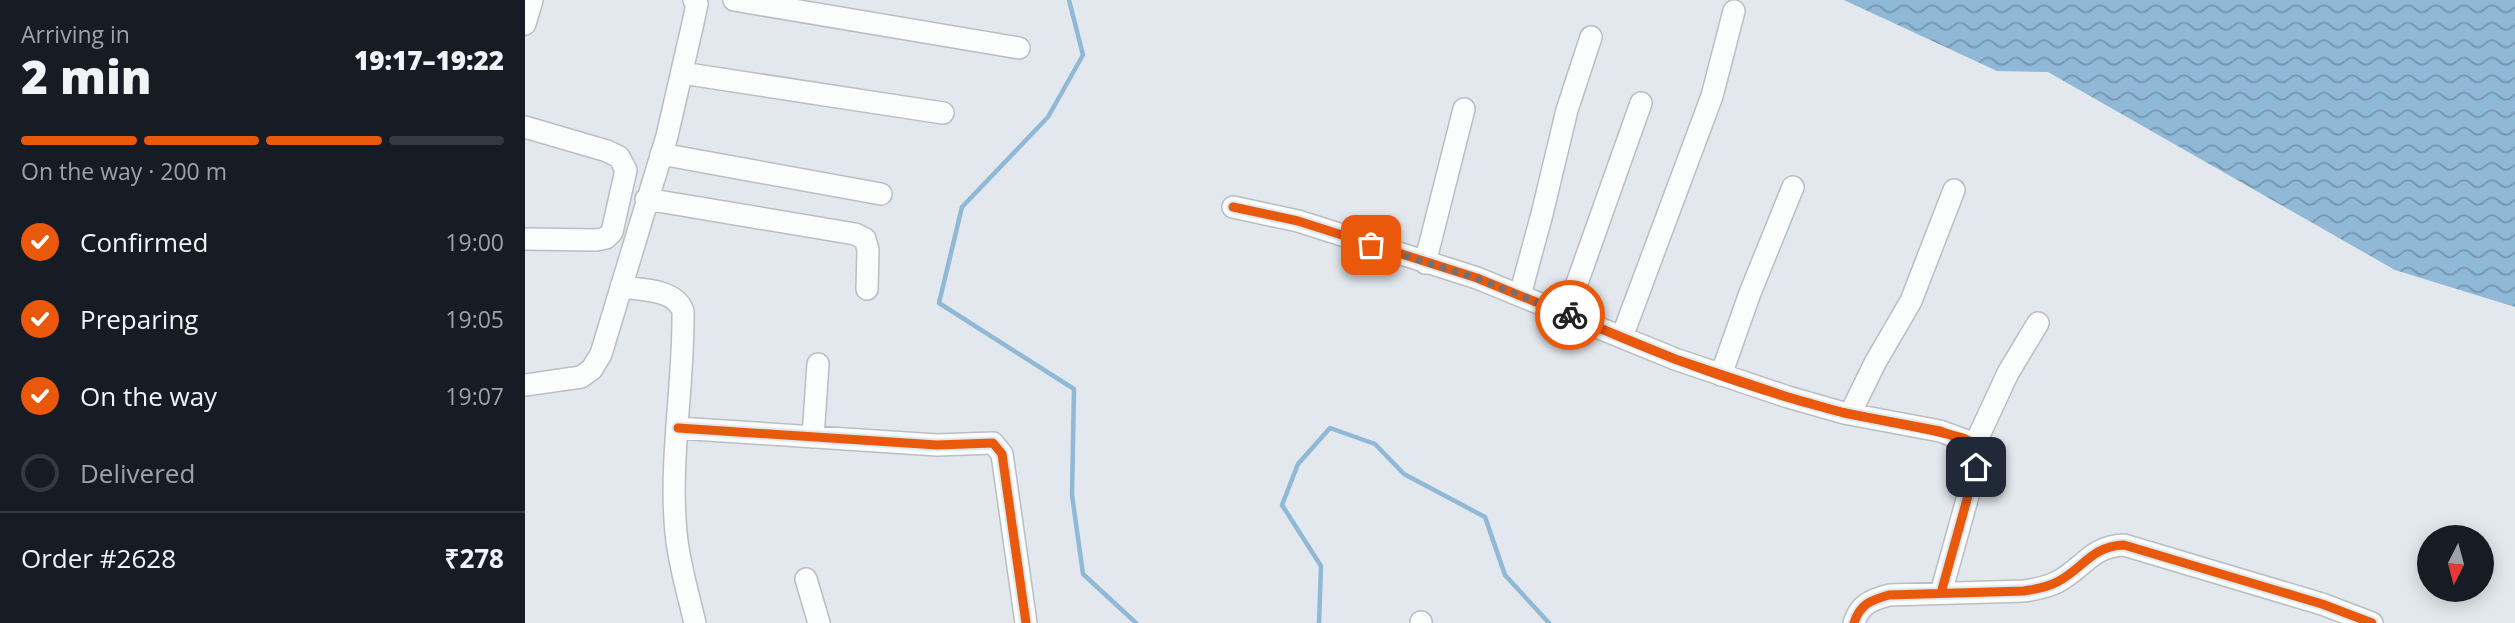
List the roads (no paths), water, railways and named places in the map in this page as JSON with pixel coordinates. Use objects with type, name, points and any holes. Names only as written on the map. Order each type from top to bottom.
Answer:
[{"type":"street","points":[[525,24],[532,0]]},
{"type":"street","points":[[734,0],[1019,48]]},
{"type":"street","points":[[525,385],[581,377],[592,369],[601,354],[661,154],[701,1]]},
{"type":"street","points":[[1622,337],[1712,96],[1734,11]]},
{"type":"street","points":[[1520,295],[1567,110],[1591,37]]},
{"type":"street","points":[[682,73],[943,113]]},
{"type":"street","points":[[1566,313],[1641,103]]},
{"type":"street","points":[[1425,263],[1464,109]]},
{"type":"street","points":[[525,127],[607,151],[619,157],[626,170],[612,232],[606,238],[525,239]]},
{"type":"street","points":[[661,154],[881,194]]},
{"type":"street","points":[[1721,375],[1750,293],[1793,187]]},
{"type":"street","points":[[1850,414],[1875,363],[1911,301],[1954,190]]},
{"type":"street","points":[[646,199],[855,234],[865,239],[868,250],[867,289]]},
{"type":"street","points":[[1233,207],[1298,221],[1520,295],[1675,359],[1788,397],[1850,414],[1940,431],[1975,444]]},
{"type":"street","points":[[621,287],[659,293],[680,302],[684,321],[676,533],[695,623]]},
{"type":"street","points":[[1941,593],[1976,467],[1978,454],[1975,444],[2008,373],[2038,323]]},
{"type":"street","points":[[813,437],[818,364]]},
{"type":"street","points":[[678,428],[937,445],[993,443],[1002,454],[1026,623]]},
{"type":"street","points":[[1854,623],[1857,614],[1870,600],[1889,595],[2042,588],[2058,582],[2109,545],[2124,545],[2322,604],[2372,623]]},
{"type":"street","points":[[806,579],[819,623]]},
{"type":"water","points":[[1844,0],[2515,0],[2515,307],[2395,270],[2048,72],[1997,71]]},
{"type":"waterway","points":[[1069,0],[1083,55],[1048,117],[962,207],[939,303],[1074,389],[1072,495],[1083,574],[1136,623]]},
{"type":"waterway","points":[[1319,623],[1321,566],[1282,505],[1298,464],[1330,428],[1375,444],[1404,474],[1485,517],[1505,575],[1549,623]]}]
